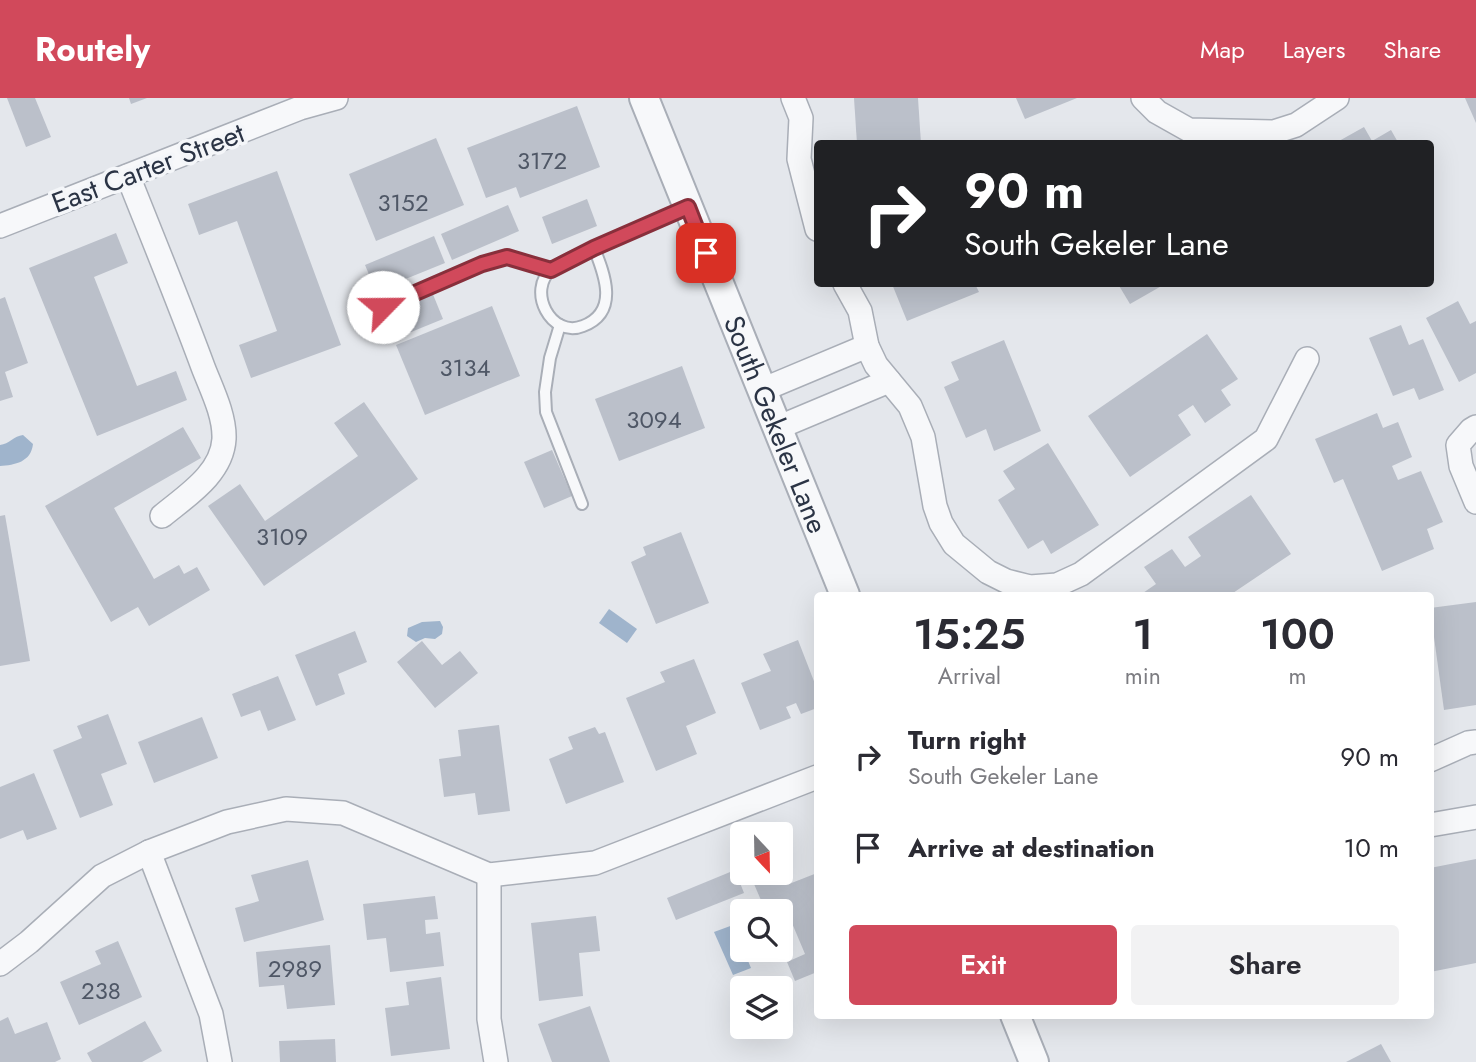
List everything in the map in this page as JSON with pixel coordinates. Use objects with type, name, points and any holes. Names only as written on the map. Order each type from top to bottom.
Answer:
[{"type":"street","name":"East Carter Street","points":[[0,226],[300,108],[336,98]]},
{"type":"street","name":"South Gekeler Lane","points":[[644,98],[844,592]]},
{"type":"street","points":[[793,98],[801,118],[799,159],[814,217]]},
{"type":"street","points":[[1143,98],[1157,112],[1189,130],[1275,132],[1296,125],[1337,98]]},
{"type":"street","points":[[128,176],[220,415],[224,439],[218,461],[207,477],[162,516]]},
{"type":"street","points":[[847,287],[860,311],[867,346],[876,365],[910,406],[923,437],[935,506],[941,523],[954,544],[988,572],[1006,581],[1030,587],[1057,586],[1081,574],[1266,439],[1307,359]]},
{"type":"street","points":[[762,390],[867,346]]},
{"type":"street","points":[[777,428],[889,381]]},
{"type":"street","points":[[1476,428],[1458,445],[1461,466],[1476,502]]},
{"type":"street","points":[[1434,758],[1476,742]]},
{"type":"street","points":[[0,964],[29,942],[102,876],[149,852],[227,822],[286,809],[342,813],[489,875],[595,863],[814,778]]},
{"type":"street","points":[[1434,824],[1476,817]]},
{"type":"street","points":[[149,852],[211,1014],[220,1062]]},
{"type":"street","points":[[489,875],[489,1018],[496,1062]]},
{"type":"street","points":[[1017,1019],[1034,1062]]},
{"type":"lane","points":[[594,248],[607,281],[606,301],[597,317],[583,326],[566,328],[553,320],[543,308],[540,294],[544,280],[551,270],[594,248],[688,207]]},
{"type":"lane","points":[[383,307],[482,264],[507,257],[551,270]]},
{"type":"lane","points":[[561,325],[550,358],[545,392],[546,412],[582,504]]},
{"type":"water","points":[[23,435],[33,444],[29,455],[17,463],[0,466],[0,445]]},
{"type":"water","points":[[609,609],[637,629],[627,643],[599,623]]},
{"type":"water","points":[[440,621],[442,634],[435,639],[425,638],[416,642],[407,636],[408,628],[422,622]]},
{"type":"water","points":[[730,926],[730,962],[748,962],[751,968],[733,975],[714,932]]},
{"type":"building","points":[[7,98],[35,98],[51,137],[26,147]]},
{"type":"building","points":[[129,98],[147,98],[131,104]]},
{"type":"building","points":[[854,98],[918,98],[921,140],[857,140]]},
{"type":"building","points":[[1016,98],[1077,98],[1025,119]]},
{"type":"building","points":[[1465,98],[1476,98],[1476,123]]},
{"type":"building","points":[[577,106],[600,167],[520,198],[516,187],[486,198],[467,148]]},
{"type":"building","points":[[1364,127],[1371,140],[1341,140]]},
{"type":"building","points":[[1391,130],[1397,140],[1374,140]]},
{"type":"building","points":[[436,138],[464,205],[376,241],[349,174]]},
{"type":"building","points":[[277,171],[341,345],[251,378],[239,345],[277,331],[237,221],[199,235],[188,204]]},
{"type":"building","points":[[587,199],[597,226],[552,244],[542,217]]},
{"type":"building","points":[[508,205],[519,231],[452,260],[441,234]]},
{"type":"building","points":[[116,233],[128,263],[94,277],[137,386],[176,371],[187,400],[97,436],[29,268]]},
{"type":"building","points":[[434,236],[445,263],[376,291],[365,265]]},
{"type":"building","points":[[893,287],[976,287],[979,292],[907,321]]},
{"type":"building","points":[[1120,287],[1160,287],[1130,304]]},
{"type":"building","points":[[432,292],[443,319],[394,339],[383,312]]},
{"type":"building","points":[[5,297],[28,363],[5,372],[13,397],[0,401],[0,299]]},
{"type":"building","points":[[1458,301],[1470,324],[1476,321],[1476,373],[1459,382],[1426,318]]},
{"type":"building","points":[[492,306],[520,376],[425,415],[396,345]]},
{"type":"building","points":[[1401,325],[1409,345],[1423,339],[1444,390],[1419,400],[1414,388],[1393,396],[1369,338]]},
{"type":"building","points":[[1207,334],[1238,379],[1221,390],[1231,405],[1205,423],[1193,405],[1178,415],[1191,435],[1130,477],[1088,416]]},
{"type":"building","points":[[1004,340],[1041,431],[994,451],[986,429],[966,438],[944,387],[959,380],[951,362]]},
{"type":"building","points":[[682,366],[705,428],[619,461],[595,399]]},
{"type":"building","points":[[364,402],[418,479],[264,586],[208,506],[240,484],[265,521],[358,456],[334,423]]},
{"type":"building","points":[[1377,413],[1383,428],[1398,422],[1412,457],[1392,466],[1398,480],[1421,471],[1443,522],[1427,529],[1434,549],[1382,571],[1343,479],[1334,483],[1315,439]]},
{"type":"building","points":[[183,427],[201,458],[114,508],[154,579],[179,565],[184,574],[197,567],[210,590],[149,626],[138,607],[111,622],[45,506]]},
{"type":"building","points":[[1048,443],[1099,525],[1051,554],[1043,540],[1028,549],[998,500],[1015,489],[1003,471]]},
{"type":"building","points":[[552,450],[572,496],[544,508],[524,462]]},
{"type":"building","points":[[1251,495],[1291,554],[1234,592],[1144,592],[1156,584],[1144,567],[1172,549],[1185,567],[1201,556],[1188,537]]},
{"type":"building","points":[[5,515],[30,661],[0,666],[0,516]]},
{"type":"building","points":[[681,532],[709,603],[656,624],[631,562],[646,555],[643,547]]},
{"type":"building","points":[[1476,602],[1476,705],[1444,710],[1434,637],[1434,607]]},
{"type":"building","points":[[355,631],[367,662],[338,674],[345,694],[316,706],[295,655]]},
{"type":"building","points":[[798,640],[814,681],[814,709],[801,714],[796,703],[786,707],[791,718],[760,730],[741,683],[771,671],[763,654]]},
{"type":"building","points":[[422,641],[442,665],[460,651],[478,673],[435,708],[397,662]]},
{"type":"building","points":[[694,659],[716,713],[686,726],[697,754],[656,771],[626,698],[665,682],[660,672]]},
{"type":"building","points":[[278,676],[296,720],[268,731],[260,710],[241,717],[232,694]]},
{"type":"building","points":[[108,714],[127,764],[101,774],[113,805],[80,818],[53,750],[82,738],[77,726]]},
{"type":"building","points":[[202,717],[218,758],[154,783],[138,742]]},
{"type":"building","points":[[499,725],[510,811],[478,815],[475,793],[444,797],[439,759],[461,756],[458,730]]},
{"type":"building","points":[[595,727],[599,734],[605,732],[624,782],[566,804],[549,759],[573,749],[568,737]]},
{"type":"building","points":[[34,773],[57,829],[27,840],[23,830],[0,839],[0,787]]},
{"type":"building","points":[[1476,859],[1476,963],[1434,971],[1434,867]]},
{"type":"building","points":[[308,860],[324,920],[244,942],[235,908],[259,901],[251,875]]},
{"type":"building","points":[[730,872],[730,886],[741,886],[744,893],[676,920],[667,898]]},
{"type":"building","points":[[814,874],[814,973],[795,981],[787,962],[793,962],[793,959],[805,954],[793,926],[793,899],[760,899],[755,886],[793,886],[793,882]]},
{"type":"building","points":[[435,896],[438,919],[425,920],[426,934],[440,932],[444,966],[390,972],[386,938],[367,940],[363,904]]},
{"type":"building","points":[[596,916],[600,951],[579,953],[583,996],[539,1001],[531,923]]},
{"type":"building","points":[[118,941],[142,997],[79,1025],[60,982],[101,964],[95,951]]},
{"type":"building","points":[[330,945],[335,1005],[287,1009],[284,985],[259,987],[256,952]]},
{"type":"building","points":[[441,977],[450,1049],[391,1056],[385,1008],[409,1005],[406,982]]},
{"type":"building","points":[[590,1006],[610,1062],[552,1062],[538,1024]]},
{"type":"building","points":[[8,1017],[15,1034],[47,1022],[61,1059],[55,1062],[0,1062],[0,1021]]},
{"type":"building","points":[[145,1021],[162,1051],[142,1062],[92,1062],[87,1053]]},
{"type":"building","points":[[335,1039],[336,1062],[280,1062],[279,1041]]},
{"type":"building","points":[[1381,1044],[1391,1062],[1346,1062]]},
{"type":"route","points":[[383,307],[482,264],[507,257],[551,270],[688,207],[706,253]]}]
